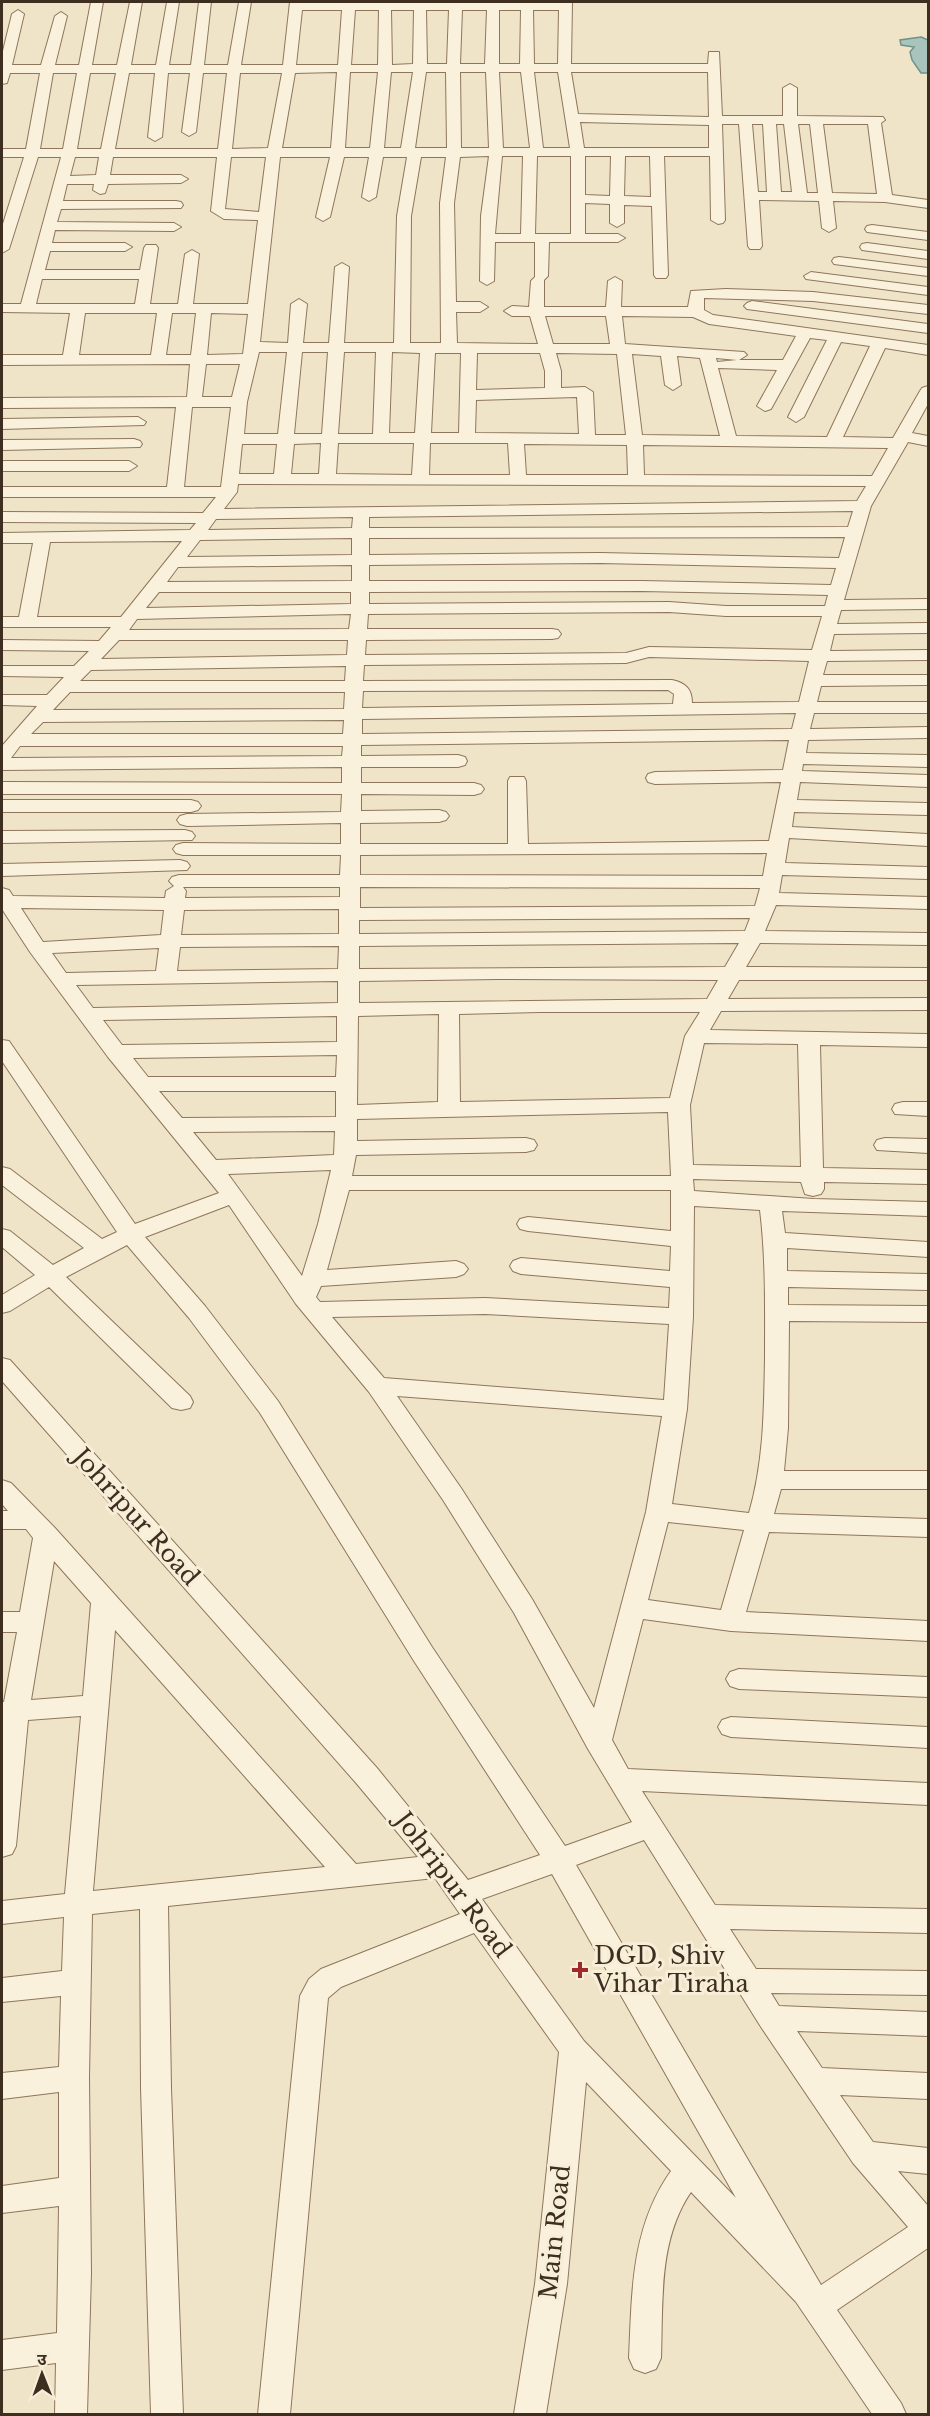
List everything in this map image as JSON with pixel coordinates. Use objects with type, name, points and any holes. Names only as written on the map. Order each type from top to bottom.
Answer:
[{"type":"street","points":[[27,308],[69,152],[97,2]]},
{"type":"street","points":[[101,185],[136,2]]},
{"type":"street","points":[[155,137],[162,68],[173,2]]},
{"type":"street","points":[[189,132],[205,2]]},
{"type":"street","points":[[245,2],[234,68],[218,211],[224,215],[267,216]]},
{"type":"street","points":[[449,348],[447,203],[454,152],[453,68],[456,3]]},
{"type":"street","points":[[487,281],[488,238],[496,152],[492,68],[493,3]]},
{"type":"street","points":[[527,3],[527,68],[533,152],[535,237],[540,279],[536,310],[553,370],[553,393]]},
{"type":"street","points":[[8,746],[40,716],[119,629],[210,516],[230,485],[239,402],[251,353],[274,152],[289,68],[296,4],[566,4],[564,68],[578,152],[578,237]]},
{"type":"street","points":[[323,217],[338,152],[349,4]]},
{"type":"street","points":[[369,197],[377,152],[385,67],[385,4]]},
{"type":"street","points":[[402,348],[404,216],[420,68],[420,4]]},
{"type":"street","points":[[2,249],[32,153],[47,69],[61,16]]},
{"type":"street","points":[[12,22],[2,73],[47,69],[124,68],[713,68]]},
{"type":"street","points":[[714,53],[718,220]]},
{"type":"street","points":[[636,68],[639,86]]},
{"type":"street","points":[[790,88],[790,118],[800,196]]},
{"type":"street","points":[[572,115],[684,114]]},
{"type":"street","points":[[572,115],[717,124]]},
{"type":"street","points":[[575,133],[790,118],[876,120],[889,188]]},
{"type":"street","points":[[769,119],[774,196]]},
{"type":"street","points":[[816,119],[829,228]]},
{"type":"street","points":[[745,120],[755,246]]},
{"type":"street","points":[[49,226],[173,233],[182,179],[192,152]]},
{"type":"street","points":[[488,238],[578,237],[618,230],[618,152]]},
{"type":"street","points":[[656,292],[657,152]]},
{"type":"street","points":[[2,153],[717,152]]},
{"type":"street","points":[[62,180],[101,185],[182,179]]},
{"type":"street","points":[[751,196],[825,197],[889,188],[928,204]]},
{"type":"street","points":[[579,199],[658,202]]},
{"type":"street","points":[[55,205],[176,205]]},
{"type":"street","points":[[872,229],[928,236]]},
{"type":"street","points":[[43,247],[125,247]]},
{"type":"street","points":[[867,247],[928,255]]},
{"type":"street","points":[[142,309],[151,248]]},
{"type":"street","points":[[185,309],[192,254]]},
{"type":"street","points":[[839,261],[928,272]]},
{"type":"street","points":[[327,479],[332,438],[342,267]]},
{"type":"street","points":[[36,274],[147,275]]},
{"type":"street","points":[[811,276],[928,291]]},
{"type":"street","points":[[615,281],[614,311],[635,441],[636,479]]},
{"type":"street","points":[[512,311],[614,311],[656,292]]},
{"type":"street","points":[[656,292],[709,319],[928,350]]},
{"type":"street","points":[[696,312],[696,294],[736,293],[814,294],[928,309]]},
{"type":"street","points":[[282,479],[299,304]]},
{"type":"street","points":[[746,305],[928,330]]},
{"type":"street","points":[[448,307],[480,307]]},
{"type":"street","points":[[2,308],[255,309]]},
{"type":"street","points":[[70,360],[78,308]]},
{"type":"street","points":[[158,360],[165,309]]},
{"type":"street","points":[[175,492],[204,309]]},
{"type":"street","points":[[765,406],[806,332]]},
{"type":"street","points":[[796,417],[837,336]]},
{"type":"street","points":[[833,442],[880,342]]},
{"type":"street","points":[[2,360],[197,360],[294,348],[621,349],[669,351],[709,358],[788,365]]},
{"type":"street","points":[[381,438],[384,348]]},
{"type":"street","points":[[420,480],[428,348]]},
{"type":"street","points":[[467,438],[469,349]]},
{"type":"street","points":[[669,351],[673,386]]},
{"type":"street","points":[[709,358],[739,355]]},
{"type":"street","points":[[709,358],[729,441]]},
{"type":"street","points":[[598,1742],[658,1512],[675,1409],[681,1317],[683,1184],[680,1105],[696,1036],[711,1006],[734,972],[753,937],[770,890],[800,733],[815,681],[819,656],[863,507],[928,391]]},
{"type":"street","points":[[467,394],[585,392],[587,440]]},
{"type":"street","points":[[124,517],[129,466],[142,402]]},
{"type":"street","points":[[2,403],[239,402]]},
{"type":"street","points":[[2,424],[138,422]]},
{"type":"street","points":[[235,439],[928,441]]},
{"type":"street","points":[[516,439],[518,480]]},
{"type":"street","points":[[682,441],[685,480]]},
{"type":"street","points":[[2,445],[134,444]]},
{"type":"street","points":[[2,466],[129,466]]},
{"type":"street","points":[[2,492],[175,492],[282,479],[878,481]]},
{"type":"street","points":[[2,517],[210,516],[361,511],[863,507]]},
{"type":"street","points":[[310,1296],[343,1165],[352,881],[352,740],[355,660],[360,609],[361,511]]},
{"type":"street","points":[[2,537],[361,533],[855,532]]},
{"type":"street","points":[[27,622],[42,538]]},
{"type":"street","points":[[173,562],[600,558],[847,563]]},
{"type":"street","points":[[154,587],[642,586],[834,609],[928,628]]},
{"type":"street","points":[[2,645],[119,629],[360,609],[673,607],[726,611],[928,604]]},
{"type":"street","points":[[2,621],[119,629],[357,635],[552,634]]},
{"type":"street","points":[[2,670],[355,660],[626,658],[650,652],[819,656],[928,655]]},
{"type":"street","points":[[815,681],[928,680]]},
{"type":"street","points":[[67,687],[672,685],[683,692],[682,709]]},
{"type":"street","points":[[2,700],[53,701]]},
{"type":"street","points":[[40,716],[807,707],[928,708]]},
{"type":"street","points":[[8,746],[800,733],[928,733]]},
{"type":"street","points":[[8,746],[352,760],[458,761]]},
{"type":"street","points":[[655,778],[794,767],[928,761]]},
{"type":"street","points":[[794,767],[928,781]]},
{"type":"street","points":[[517,781],[518,850]]},
{"type":"street","points":[[2,788],[186,835],[352,881],[770,890],[928,903]]},
{"type":"street","points":[[2,837],[186,835],[352,789],[474,789]]},
{"type":"street","points":[[2,806],[186,835],[352,848],[518,850],[780,840],[928,840]]},
{"type":"street","points":[[786,806],[928,809]]},
{"type":"street","points":[[2,870],[186,835],[352,817],[439,816]]},
{"type":"street","points":[[166,977],[172,906],[186,835]]},
{"type":"street","points":[[4,898],[129,902],[172,906],[351,909],[770,890],[928,873]]},
{"type":"street","points":[[3,1052],[130,1234],[197,1312],[269,1407],[423,1654],[558,1859],[812,2299],[854,2281],[923,2234],[864,2154],[771,2018],[706,1917],[638,1831],[620,1779],[522,1605],[452,1494],[377,1386],[310,1296],[211,1167],[116,1052],[37,948],[4,898]]},
{"type":"street","points":[[37,948],[169,940],[350,941],[753,937],[928,939]]},
{"type":"street","points":[[61,979],[734,972],[928,974]]},
{"type":"street","points":[[88,1014],[928,1004]]},
{"type":"street","points":[[449,1008],[449,1109]]},
{"type":"street","points":[[696,1036],[928,1040]]},
{"type":"street","points":[[809,1038],[811,1175],[814,1206]]},
{"type":"street","points":[[116,1052],[348,1048]]},
{"type":"street","points":[[144,1084],[346,1084]]},
{"type":"street","points":[[176,1125],[346,1118],[449,1109],[680,1105]]},
{"type":"street","points":[[903,1109],[928,1109]]},
{"type":"street","points":[[343,1165],[526,1145]]},
{"type":"street","points":[[885,1145],[928,1146]]},
{"type":"street","points":[[211,1167],[343,1165],[683,1184],[811,1175],[928,1177]]},
{"type":"street","points":[[2,1174],[102,1250]]},
{"type":"street","points":[[683,1184],[770,1203],[928,1209]]},
{"type":"street","points":[[2,1305],[50,1275],[130,1234],[158,1221],[234,1196]]},
{"type":"street","points":[[731,1621],[761,1523],[771,1480],[776,1428],[777,1313],[775,1240],[770,1203]]},
{"type":"street","points":[[528,1224],[682,1240]]},
{"type":"street","points":[[2,1236],[50,1275],[181,1402]]},
{"type":"street","points":[[775,1240],[928,1249]]},
{"type":"street","points":[[521,1266],[681,1280]]},
{"type":"street","points":[[310,1296],[456,1269]]},
{"type":"street","points":[[775,1279],[928,1282]]},
{"type":"street","points":[[310,1296],[681,1317]]},
{"type":"street","points":[[777,1313],[928,1314]]},
{"type":"street","name":"Johripur Road","points":[[2,1366],[367,1776],[442,1866],[574,2049],[812,2299],[890,2415]]},
{"type":"street","points":[[377,1386],[675,1409]]},
{"type":"street","points":[[771,1480],[928,1480]]},
{"type":"street","points":[[2,1489],[350,1876]]},
{"type":"street","points":[[658,1512],[761,1523],[928,1528]]},
{"type":"street","points":[[2,1520],[39,1528]]},
{"type":"street","points":[[2,1846],[9,1711],[31,1622],[39,1528]]},
{"type":"street","points":[[71,2415],[75,2190],[75,1982],[78,1903],[104,1601]]},
{"type":"street","points":[[633,1608],[731,1621],[928,1631]]},
{"type":"street","points":[[2,1622],[31,1622]]},
{"type":"street","points":[[739,1679],[928,1687]]},
{"type":"street","points":[[9,1711],[96,1705]]},
{"type":"street","points":[[731,1727],[928,1738]]},
{"type":"street","points":[[620,1779],[928,1794]]},
{"type":"street","points":[[462,1894],[638,1831]]},
{"type":"street","points":[[2,1912],[442,1866]]},
{"type":"street","points":[[154,1895],[156,2088],[167,2415]]},
{"type":"street","points":[[706,1917],[928,1921]]},
{"type":"street","points":[[274,2415],[314,1996],[319,1988],[331,1978],[480,1918]]},
{"type":"street","points":[[749,1981],[928,1983]]},
{"type":"street","points":[[2,1990],[75,1982]]},
{"type":"street","points":[[771,2018],[928,2024]]},
{"type":"street","name":"Main Road","points":[[530,2415],[551,2284],[574,2049]]},
{"type":"street","points":[[2,2086],[74,2078]]},
{"type":"street","points":[[816,2081],[928,2086]]},
{"type":"street","points":[[864,2154],[928,2161]]},
{"type":"street","points":[[645,2358],[652,2256],[656,2233],[668,2200],[689,2169]]},
{"type":"street","points":[[2,2199],[75,2190]]},
{"type":"street","points":[[2,2355],[73,2346]]},
{"type":"water","points":[[921,37],[928,40],[928,73],[921,73],[912,60],[910,52],[914,47],[901,45],[900,40]]},
{"type":"place","name":"DGD, Shiv Vihar Tiraha","points":[[580,1970]]}]
